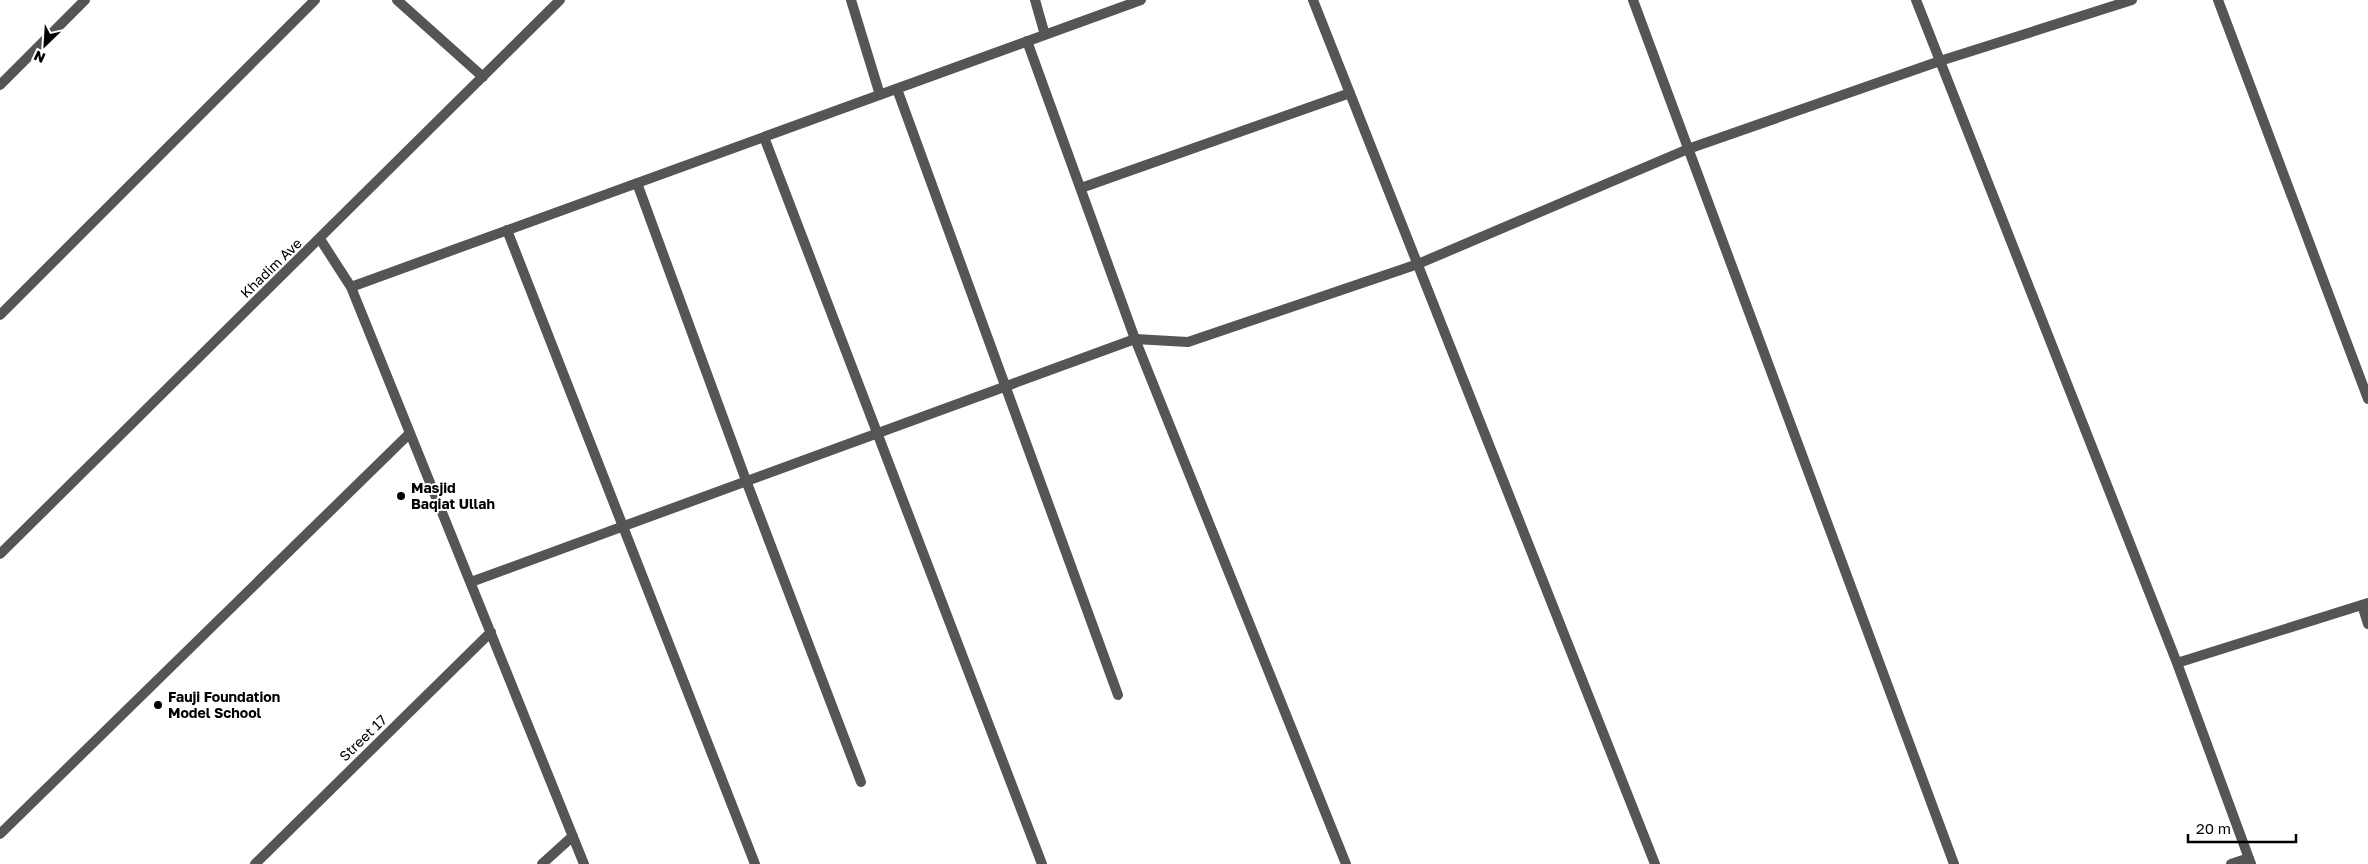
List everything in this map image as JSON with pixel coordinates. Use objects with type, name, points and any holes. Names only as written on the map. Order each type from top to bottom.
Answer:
[{"type":"street","points":[[0,85],[85,0]]},
{"type":"street","points":[[0,315],[315,0]]},
{"type":"street","points":[[397,0],[483,77]]},
{"type":"street","name":"Khadim Ave","points":[[0,554],[560,0]]},
{"type":"street","points":[[851,0],[880,95]]},
{"type":"street","points":[[1035,0],[1045,35]]},
{"type":"street","points":[[351,287],[1141,0]]},
{"type":"street","points":[[1313,0],[1655,864]]},
{"type":"street","points":[[1633,0],[1954,864]]},
{"type":"street","points":[[1916,0],[2177,663],[2250,861],[2231,864]]},
{"type":"street","points":[[470,582],[747,483],[1135,339],[1188,342],[1418,264],[1688,149],[1940,61],[2132,0]]},
{"type":"street","points":[[2218,0],[2368,399]]},
{"type":"street","points":[[1027,41],[1135,339],[1346,864]]},
{"type":"street","points":[[897,89],[1118,695]]},
{"type":"street","points":[[1081,188],[1350,93]]},
{"type":"street","points":[[764,137],[1042,864]]},
{"type":"street","points":[[637,183],[747,483],[861,782]]},
{"type":"street","points":[[507,230],[755,864]]},
{"type":"street","points":[[320,239],[351,287],[584,864]]},
{"type":"street","points":[[0,834],[410,433]]},
{"type":"street","points":[[2177,663],[2365,604],[2368,624]]},
{"type":"street","name":"Street 17","points":[[255,864],[491,632]]},
{"type":"street","points":[[542,864],[573,836]]},
{"type":"place","name":"Masjid Baqiat Ullah","points":[[401,496]]},
{"type":"place","name":"Fauji Foundation Model School","points":[[158,705]]}]
